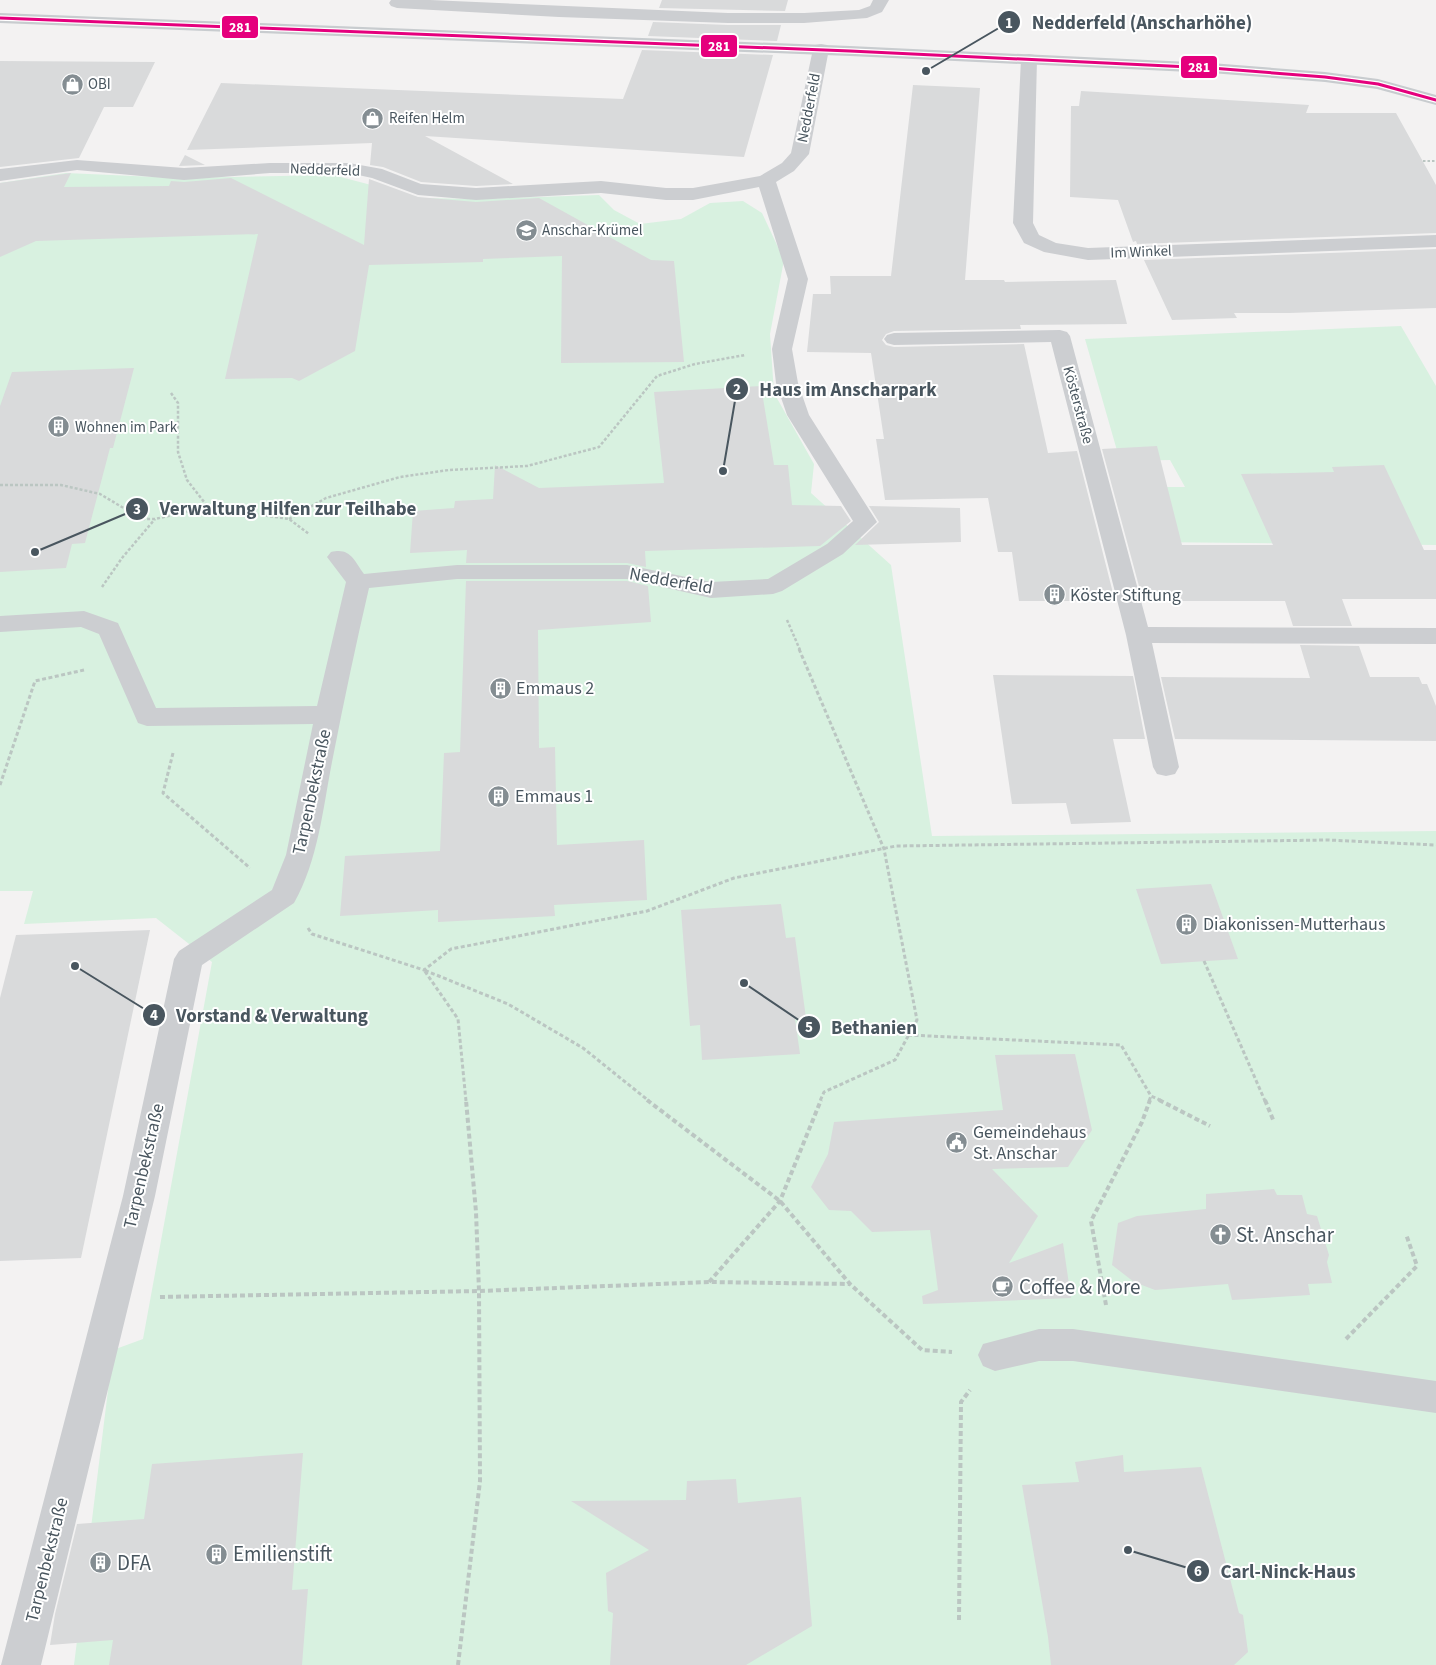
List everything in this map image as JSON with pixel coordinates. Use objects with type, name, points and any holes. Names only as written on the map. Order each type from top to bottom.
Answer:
[{"type":"main road","name":"Nedderfeld","points":[[0,18],[820,49],[1255,71],[1378,84],[1422,81],[1436,83]]},
{"type":"main road","name":"Nedderfeld","points":[[1378,84],[1431,100]]},
{"type":"street","points":[[398,3],[588,13],[728,18],[804,18],[861,15],[876,9],[881,0]]},
{"type":"street","name":"Nedderfeld","points":[[0,175],[77,165],[184,174],[270,168],[349,168],[376,173],[418,189],[476,194],[601,187],[666,194],[693,194],[766,180],[788,167],[800,154],[820,49]]},
{"type":"street","name":"Im Winkel","points":[[1029,59],[1023,223],[1031,239],[1051,248],[1088,254],[1436,241]]},
{"type":"street","name":"Nedderfeld","points":[[358,582],[457,572],[626,572],[711,590],[773,586],[835,549],[865,522],[798,415],[787,383],[782,349],[798,279],[766,180]]},
{"type":"street","name":"Kösterstraße","points":[[894,339],[1060,336],[1138,635],[1166,766]]},
{"type":"street","points":[[339,557],[358,582]]},
{"type":"street","name":"Tarpenbekstraße","points":[[21,1665],[139,1196],[189,959],[284,896],[300,855],[328,715],[358,582]]},
{"type":"street","points":[[0,624],[84,619],[98,624]]},
{"type":"street","name":"Tarpenbekstraße","points":[[98,624],[109,629],[147,717],[328,715]]},
{"type":"street","points":[[1138,635],[1436,636]]},
{"type":"street","points":[[995,1355],[1039,1345],[1074,1345],[1436,1398]]},
{"type":"path","points":[[1423,161],[1436,161]]},
{"type":"path","points":[[288,519],[326,498],[400,477],[449,470],[527,466],[599,447],[657,376],[695,364],[782,349]]},
{"type":"path","points":[[171,393],[178,403],[178,452],[187,480],[208,507]]},
{"type":"path","points":[[0,485],[61,485],[100,494],[142,519],[155,519],[208,507],[288,519],[339,557]]},
{"type":"path","points":[[98,624],[98,592],[122,558],[155,519]]},
{"type":"path","points":[[709,1282],[780,1201],[824,1092],[895,1060],[917,1020],[884,849],[773,586]]},
{"type":"path","points":[[0,785],[35,680],[124,661]]},
{"type":"path","points":[[182,717],[163,793],[241,860]]},
{"type":"path","points":[[424,970],[452,949],[647,911],[734,878],[896,846],[1328,840],[1436,845]]},
{"type":"path","points":[[284,896],[312,934],[424,970],[508,1004],[583,1048],[663,1113],[780,1201],[850,1284],[922,1350],[995,1355]]},
{"type":"path","points":[[1204,961],[1274,1122]]},
{"type":"path","points":[[424,970],[458,1019],[476,1212],[479,1291],[480,1481],[458,1665]]},
{"type":"path","points":[[908,1036],[1121,1044],[1151,1096],[1210,1126]]},
{"type":"path","points":[[1114,1352],[1091,1221],[1142,1122],[1151,1096]]},
{"type":"path","points":[[1307,1379],[1417,1266],[1406,1234]]},
{"type":"path","points":[[112,1298],[479,1291],[709,1282],[850,1284]]},
{"type":"path","points":[[959,1620],[961,1402],[995,1355]]},
{"type":"green space","points":[[66,173],[178,178],[333,175],[421,198],[476,199],[599,195],[614,210],[640,224],[681,219],[710,203],[743,201],[762,213],[784,260],[770,334],[774,393],[814,464],[811,493],[891,565],[932,836],[1436,831],[1436,1665],[74,1665],[113,1350],[143,1339],[212,962],[156,918],[24,924],[33,891],[0,891],[0,183]]},
{"type":"green space","points":[[1401,326],[1436,386],[1436,545],[1149,542],[1133,487],[1185,487],[1170,460],[1120,461],[1085,339]]},
{"type":"building","points":[[662,0],[788,0],[785,11],[659,8]]},
{"type":"building","points":[[653,22],[781,25],[777,41],[648,36]]},
{"type":"building","points":[[642,50],[773,55],[744,157],[425,136],[513,184],[476,186],[421,182],[383,167],[370,165],[372,143],[187,150],[221,83],[623,99]]},
{"type":"building","name":"OBI","points":[[0,61],[155,62],[133,107],[104,107],[79,158],[0,167]]},
{"type":"building","points":[[913,85],[980,88],[965,280],[1004,280],[1005,282],[1116,280],[1127,324],[1020,325],[1021,329],[894,331],[886,334],[882,340],[886,345],[894,347],[1024,344],[1048,453],[1077,451],[1115,601],[1019,601],[1012,552],[998,552],[988,498],[885,500],[876,439],[884,439],[871,353],[807,352],[813,294],[831,294],[830,276],[891,276]]},
{"type":"building","points":[[1081,91],[1309,105],[1306,113],[1396,113],[1436,185],[1436,233],[1137,244],[1136,241],[1133,242],[1118,200],[1070,197],[1071,106],[1079,106]]},
{"type":"building","points":[[185,155],[205,165],[179,166]]},
{"type":"building","points":[[71,173],[64,187],[169,186],[171,181],[184,182],[231,178],[364,245],[369,179],[418,197],[476,202],[539,198],[651,260],[674,261],[684,362],[561,363],[562,256],[483,259],[483,262],[369,265],[355,351],[299,381],[292,378],[225,379],[258,234],[36,241],[0,257],[0,183]]},
{"type":"building","points":[[1436,249],[1436,308],[1234,313],[1237,318],[1172,320],[1144,260]]},
{"type":"building","points":[[134,368],[113,448],[110,448],[85,543],[72,544],[66,568],[0,572],[0,406],[12,372]]},
{"type":"building","points":[[761,386],[774,465],[788,465],[792,505],[841,506],[851,521],[820,546],[645,551],[646,567],[627,563],[466,563],[467,550],[410,553],[413,511],[454,508],[455,501],[493,499],[495,465],[539,488],[664,483],[654,392]]},
{"type":"building","points":[[1157,446],[1182,545],[1273,545],[1241,474],[1334,472],[1332,467],[1384,465],[1424,550],[1436,550],[1436,599],[1342,599],[1352,626],[1293,626],[1285,601],[1143,601],[1102,449]]},
{"type":"building","points":[[869,506],[960,508],[961,542],[855,545],[879,522]]},
{"type":"building","name":"Emmaus 1","points":[[466,581],[627,581],[648,586],[651,622],[538,630],[539,748],[555,747],[557,845],[644,840],[647,900],[554,905],[555,916],[438,922],[438,910],[340,916],[345,856],[440,851],[444,753],[460,752]]},
{"type":"building","points":[[1300,645],[1359,646],[1370,677],[1419,677],[1422,684],[1427,684],[1436,706],[1436,741],[1175,739],[1161,677],[1310,678]]},
{"type":"building","points":[[993,675],[1133,676],[1145,739],[1113,739],[1131,822],[1071,824],[1066,803],[1012,804]]},
{"type":"building","name":"Diakonissen-Mutterhaus","points":[[1211,884],[1238,959],[1161,964],[1136,889]]},
{"type":"building","points":[[781,904],[786,938],[795,937],[806,1018],[795,1019],[800,1054],[702,1060],[700,1025],[690,1026],[681,910]]},
{"type":"building","points":[[150,930],[81,1258],[0,1261],[0,998],[16,935]]},
{"type":"building","name":"Gemeindehaus St. Anschar","points":[[1075,1054],[1092,1130],[1068,1167],[992,1169],[1038,1216],[1009,1263],[1063,1243],[1071,1298],[923,1304],[922,1296],[938,1290],[930,1230],[872,1232],[851,1211],[829,1210],[811,1187],[828,1154],[834,1122],[1003,1110],[995,1055]]},
{"type":"building","name":"St. Anschar","points":[[1274,1189],[1277,1195],[1302,1195],[1307,1214],[1317,1216],[1329,1255],[1327,1262],[1332,1283],[1308,1284],[1310,1295],[1232,1300],[1228,1284],[1155,1290],[1134,1282],[1112,1265],[1118,1223],[1137,1216],[1206,1209],[1206,1194]]},
{"type":"building","name":"Emilienstift","points":[[303,1453],[292,1590],[308,1589],[302,1665],[109,1665],[113,1640],[50,1645],[55,1614],[77,1524],[144,1519],[152,1464]]},
{"type":"building","points":[[1123,1455],[1124,1472],[1201,1467],[1239,1613],[1243,1615],[1248,1652],[1234,1665],[1051,1665],[1022,1485],[1079,1482],[1075,1462]]},
{"type":"building","points":[[736,1479],[738,1503],[801,1497],[812,1626],[746,1665],[610,1665],[613,1613],[608,1611],[606,1573],[649,1550],[571,1501],[686,1500],[687,1481]]},
{"type":"transit line","name":"281","points":[[0,18],[850,51],[1211,68],[1325,77],[1378,84],[1436,100]]},
{"type":"place","name":"Nedderfeld (Anscharhöhe)","points":[[926,71]]},
{"type":"place","name":"OBI","points":[[72,84]]},
{"type":"place","name":"Reifen Helm","points":[[373,118]]},
{"type":"place","name":"Anschar-Krümel","points":[[526,230]]},
{"type":"place","name":"Wohnen im Park","points":[[59,427]]},
{"type":"place","name":"Haus im Anscharpark","points":[[723,471]]},
{"type":"place","name":"Verwaltung Hilfen zur Teilhabe","points":[[35,552]]},
{"type":"place","name":"Köster Stiftung","points":[[1054,595]]},
{"type":"place","name":"Emmaus 2","points":[[500,688]]},
{"type":"place","name":"Emmaus 1","points":[[499,796]]},
{"type":"place","name":"Diakonissen-Mutterhaus","points":[[1187,924]]},
{"type":"place","name":"Vorstand & Verwaltung","points":[[75,966]]},
{"type":"place","name":"Bethanien","points":[[744,983]]},
{"type":"place","name":"Gemeindehaus St. Anschar","points":[[957,1142]]},
{"type":"place","name":"St. Anschar","points":[[1220,1235]]},
{"type":"place","name":"Coffee & More","points":[[1003,1287]]},
{"type":"place","name":"Carl-Ninck-Haus","points":[[1128,1550]]},
{"type":"place","name":"Emilienstift","points":[[217,1554]]},
{"type":"place","name":"DFA","points":[[101,1563]]}]
